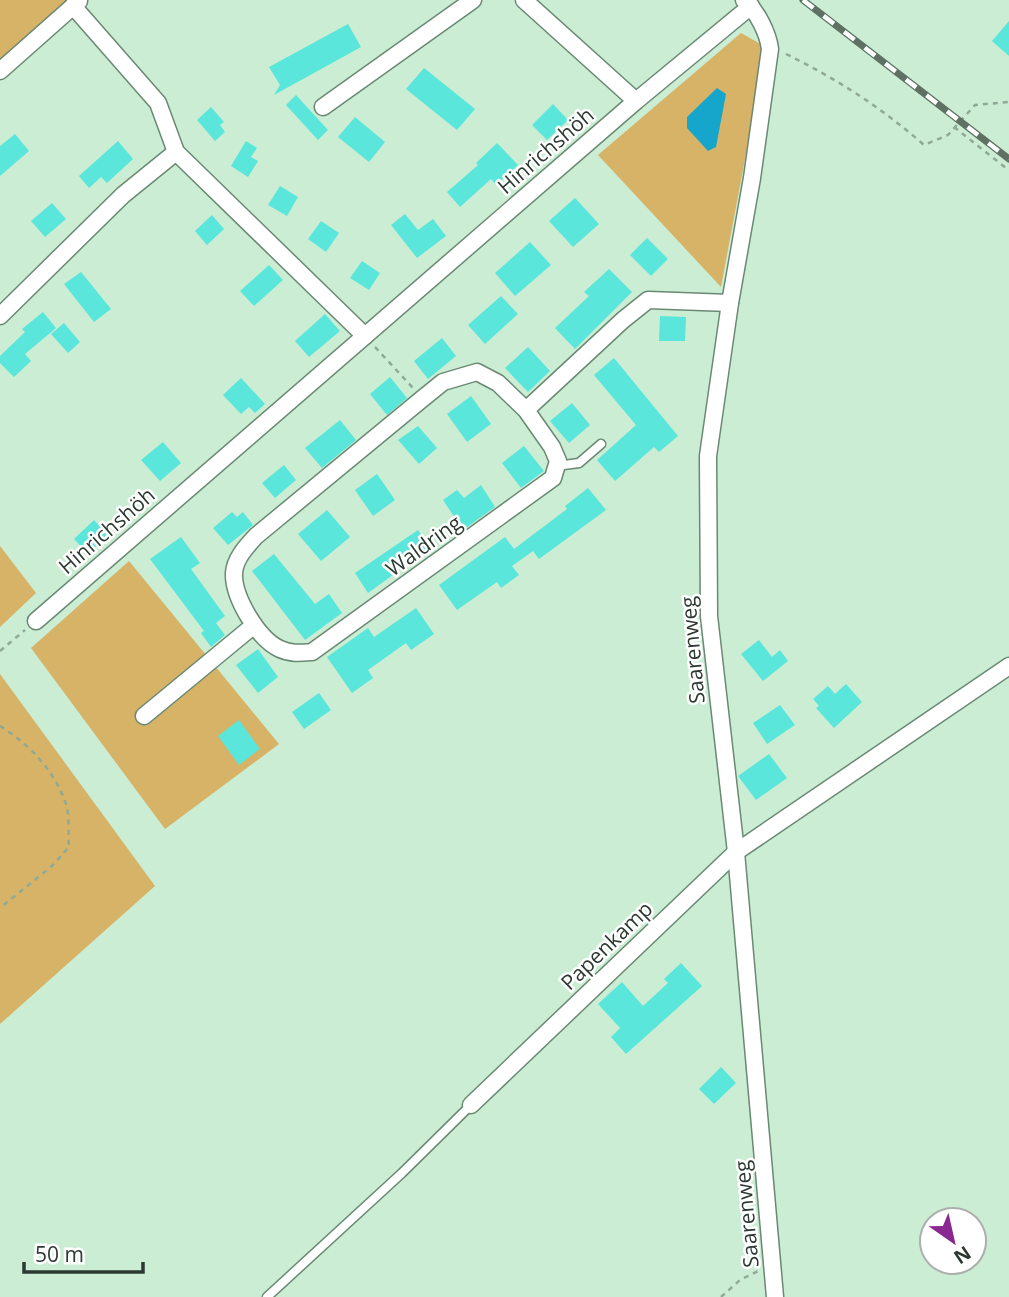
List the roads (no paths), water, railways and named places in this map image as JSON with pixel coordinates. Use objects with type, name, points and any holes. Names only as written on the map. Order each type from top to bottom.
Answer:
[{"type":"street","points":[[323,107],[473,0]]},
{"type":"street","points":[[524,0],[636,101]]},
{"type":"street","points":[[0,71],[77,3],[158,103],[177,152],[365,336]]},
{"type":"street","name":"Hinrichshöh","points":[[36,621],[747,3]]},
{"type":"street","name":"Saarenweg","points":[[747,3],[769,40],[770,49],[709,456],[709,616],[736,852],[775,1297]]},
{"type":"street","points":[[0,316],[123,195],[177,152]]},
{"type":"street","points":[[526,410],[648,300],[730,303]]},
{"type":"street","name":"Waldring","points":[[477,372],[498,383],[526,410],[552,447],[558,461],[553,478],[540,489],[312,652],[293,653],[277,648],[253,626],[242,603],[234,573],[241,553],[256,536],[422,399],[443,383],[477,372]]},
{"type":"street","points":[[144,716],[253,626]]},
{"type":"street","name":"Papenkamp","points":[[471,1104],[736,852],[1009,666]]},
{"type":"lane","points":[[556,466],[579,463],[601,444]]},
{"type":"lane","name":"Papenkamp","points":[[267,1297],[402,1173],[471,1104]]},
{"type":"water","points":[[717,88],[726,94],[716,147],[708,151],[687,128],[687,117]]},
{"type":"railway","points":[[803,0],[1009,159]]}]
